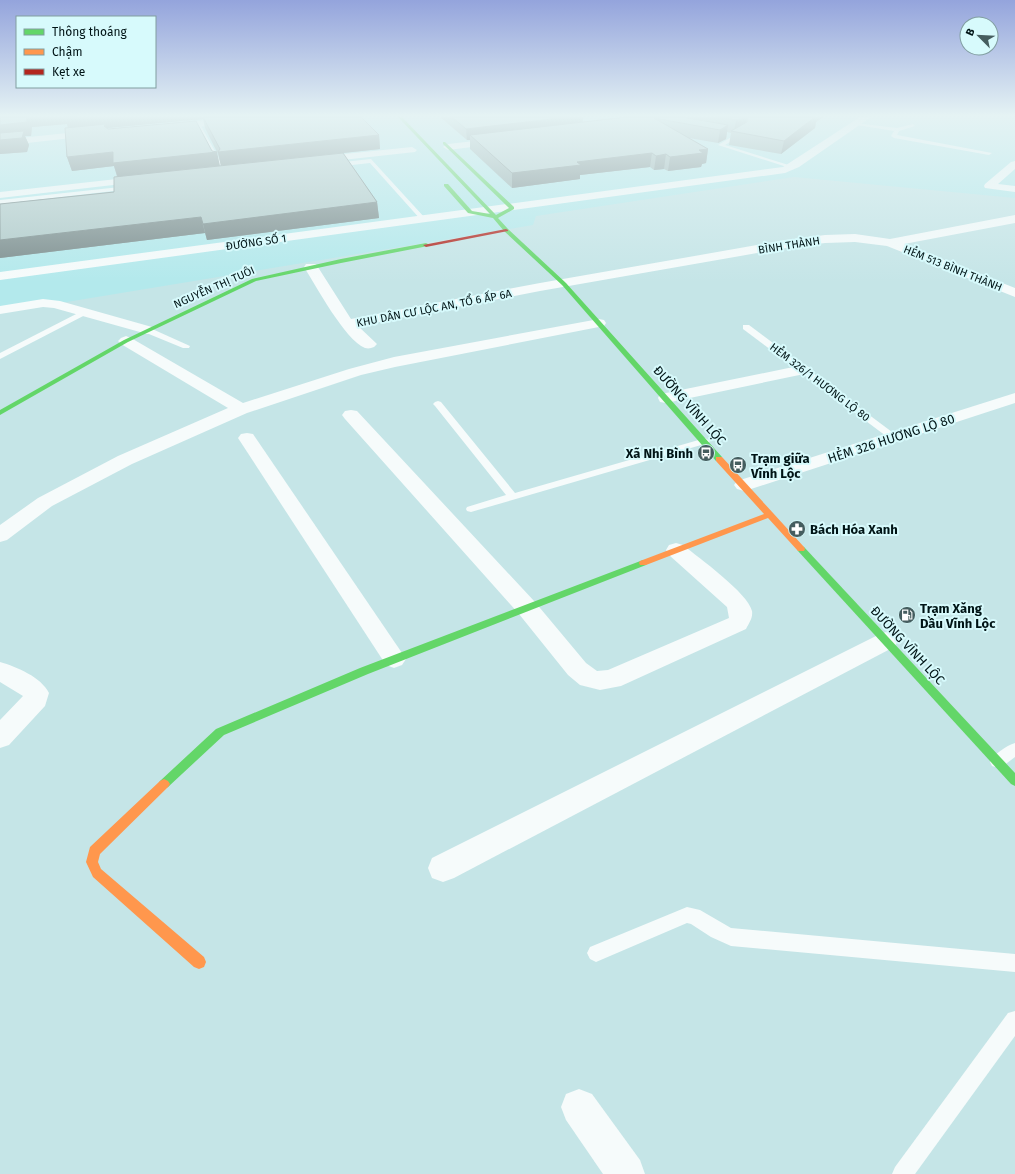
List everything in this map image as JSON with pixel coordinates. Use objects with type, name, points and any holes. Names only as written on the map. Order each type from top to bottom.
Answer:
[{"type":"main road","name":"ĐƯỜNG VĨNH LỘC","points":[[453,172],[506,230],[564,284],[744,485],[769,515],[1015,781]]},
{"type":"main road","points":[[474,172],[512,208]]},
{"type":"main road","points":[[439,178],[470,212]]},
{"type":"main road","name":"NGUYỄN THỊ TUÔI","points":[[0,413],[147,330],[254,280],[311,267],[506,230]]},
{"type":"main road","points":[[199,962],[97,873],[92,863],[92,857],[94,851],[220,732],[394,660],[769,515]]},
{"type":"street","name":"ĐƯỜNG SỐ 1","points":[[0,276],[470,212],[492,214],[512,208],[772,172]]},
{"type":"street","points":[[1005,172],[988,186],[1015,189]]},
{"type":"street","points":[[0,195],[151,178]]},
{"type":"street","name":"BÌNH THÀNH","points":[[564,284],[782,245],[825,239],[855,238],[890,243],[1013,220]]},
{"type":"street","name":"HẺM 513 BÌNH THÀNH","points":[[890,243],[1015,293]]},
{"type":"street","name":"KHU DÂN CƯ LỘC AN, TỔ 6 ẤP 6A","points":[[311,267],[347,324],[532,288],[564,284]]},
{"type":"street","points":[[990,282],[1009,278]]},
{"type":"street","points":[[0,310],[48,303],[87,312],[147,330]]},
{"type":"street","points":[[7,323],[48,303]]},
{"type":"street","points":[[0,535],[45,502],[125,460],[241,409],[355,372],[394,362],[599,323]]},
{"type":"street","points":[[347,324],[369,344]]},
{"type":"street","points":[[126,341],[241,409]]},
{"type":"street","points":[[666,398],[803,370]]},
{"type":"street","name":"HẺM 326 HƯƠNG LỘ 80","points":[[744,485],[1015,398]]},
{"type":"street","points":[[351,415],[527,608],[577,670],[589,678],[600,680],[612,679],[738,623],[741,617],[740,609],[736,602],[676,550]]},
{"type":"street","points":[[247,438],[394,660]]},
{"type":"street","points":[[443,868],[886,641]]},
{"type":"street","points":[[0,671],[23,683],[37,693],[36,699],[0,738]]},
{"type":"street","points":[[579,1107],[626,1174]]},
{"type":"lane","points":[[381,172],[423,219]]},
{"type":"lane","points":[[0,202],[134,187]]},
{"type":"lane","points":[[0,356],[87,312]]},
{"type":"lane","name":"HẺM 326/1 HƯƠNG LỘ 80","points":[[746,327],[893,437]]},
{"type":"lane","points":[[147,330],[186,346]]},
{"type":"lane","points":[[438,404],[513,497]]},
{"type":"lane","points":[[471,509],[705,442]]},
{"type":"lane","points":[[998,762],[1015,750]]},
{"type":"lane","points":[[596,953],[687,915],[694,916],[717,931],[731,937],[1015,963]]},
{"type":"lane","points":[[902,1174],[1015,1020]]},
{"type":"shaded area","points":[[0,172],[1015,172],[1015,198],[794,177],[536,216],[533,225],[0,313]]},
{"type":"building","points":[[164,172],[356,172],[377,202],[203,224],[201,217],[0,240],[0,204],[114,192],[114,177]]},
{"type":"traffic: fast","points":[[453,172],[506,230],[564,284],[719,459]]},
{"type":"traffic: fast","points":[[446,185],[470,212],[496,217],[512,208],[474,172]]},
{"type":"traffic: fast","points":[[0,413],[126,341],[254,280],[341,261],[426,245]]},
{"type":"traffic: fast","points":[[801,549],[1015,781]]},
{"type":"traffic: fast","points":[[164,784],[220,732],[364,671],[643,563]]},
{"type":"traffic: slow","points":[[719,459],[801,549]]},
{"type":"traffic: slow","points":[[643,563],[769,515]]},
{"type":"traffic: slow","points":[[164,784],[94,851],[92,862],[97,873],[199,962]]},
{"type":"traffic: jam","points":[[426,245],[506,230]]},
{"type":"place","name":"Xã Nhị Bình","points":[[706,453]]},
{"type":"place","name":"Trạm giữa Vĩnh Lộc","points":[[738,465]]},
{"type":"place","name":"Bách Hóa Xanh","points":[[797,529]]},
{"type":"place","name":"Trạm Xăng Dầu Vĩnh Lộc","points":[[907,615]]}]
